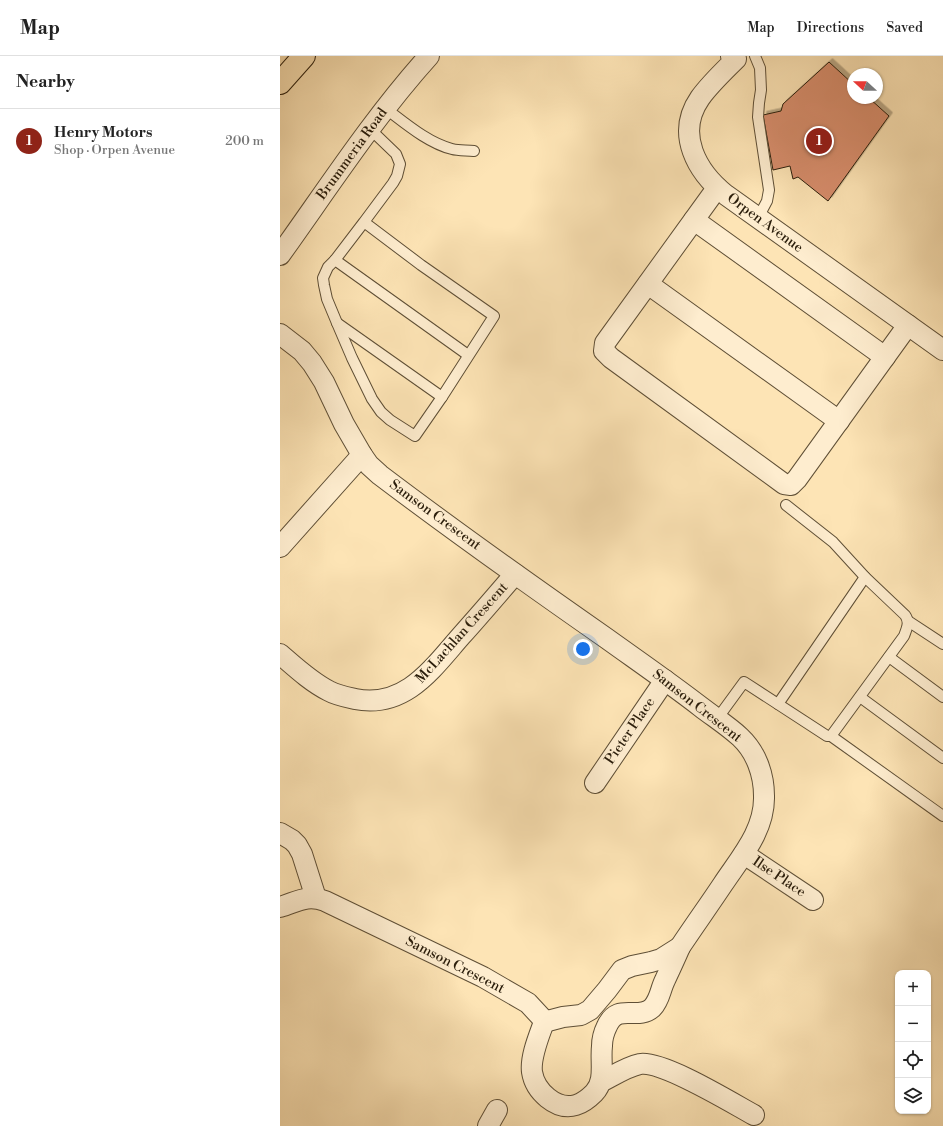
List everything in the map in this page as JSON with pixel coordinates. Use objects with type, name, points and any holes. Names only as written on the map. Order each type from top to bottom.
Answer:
[{"type":"highway","points":[[280,83],[304,56]]},
{"type":"street","name":"Brummeria Road","points":[[280,255],[385,108],[428,56]]},
{"type":"street","name":"Orpen Avenue","points":[[735,57],[699,99],[689,128],[689,139],[692,150],[695,158],[707,177],[717,188],[943,350]]},
{"type":"street","points":[[717,188],[605,343],[604,351],[610,358],[784,484],[791,485],[797,479],[908,325]]},
{"type":"street","points":[[694,220],[885,356]]},
{"type":"street","points":[[648,284],[839,421]]},
{"type":"street","name":"Samson Crescent","points":[[280,334],[302,351],[312,363],[319,373],[344,424],[362,456],[380,475],[717,719],[740,737],[758,763],[764,784],[764,803],[759,828],[744,854],[680,947],[664,982],[657,1002],[643,1012],[624,1012]]},
{"type":"street","points":[[280,547],[362,456]]},
{"type":"street","name":"McLachlan Crescent","points":[[280,654],[307,677],[329,691],[364,701],[385,698],[411,688],[429,674],[515,574]]},
{"type":"street","name":"Pieter Place","points":[[595,783],[665,680]]},
{"type":"street","points":[[280,833],[298,845],[316,898],[307,898],[280,907]]},
{"type":"street","name":"Ilse Place","points":[[744,854],[813,900]]},
{"type":"street","name":"Samson Crescent","points":[[316,898],[483,977],[528,1003],[544,1022]]},
{"type":"street","points":[[624,1012],[611,1019],[604,1032],[601,1082],[596,1092],[585,1101],[575,1105],[568,1105],[560,1104],[550,1099],[542,1092],[537,1086],[534,1078],[532,1071],[532,1060],[544,1022],[581,1015],[590,1010],[622,970],[661,959],[680,947]]},
{"type":"street","points":[[612,984],[609,992],[611,1003],[616,1008],[624,1012]]},
{"type":"street","points":[[601,1082],[630,1067],[640,1064],[657,1066],[698,1085],[754,1115]]},
{"type":"lane","points":[[755,56],[760,68],[761,90],[758,116],[769,190],[767,200],[758,218]]},
{"type":"lane","points":[[385,108],[432,141],[451,149],[474,151]]},
{"type":"lane","points":[[364,222],[421,265],[494,316],[415,436],[390,420],[381,412],[372,399],[336,322],[327,299],[324,285],[323,278],[328,267],[364,222],[397,176],[400,164],[396,154],[370,129]]},
{"type":"lane","points":[[335,260],[468,355]]},
{"type":"lane","points":[[336,322],[442,396]]},
{"type":"lane","points":[[786,505],[833,542],[865,577],[905,615],[908,621],[943,644]]},
{"type":"lane","points":[[778,704],[865,577]]},
{"type":"lane","points":[[831,736],[904,636],[908,621]]},
{"type":"lane","points":[[889,657],[943,697]]},
{"type":"lane","points":[[717,719],[744,682],[827,736],[831,736],[943,816]]},
{"type":"lane","points":[[860,697],[943,758]]},
{"type":"building","points":[[829,62],[847,78],[847,104],[876,104],[889,116],[828,201],[798,177],[793,179],[790,166],[773,170],[763,115],[781,111],[783,104]]},
{"type":"place","name":"Henry Motors","points":[[819,141]]}]
